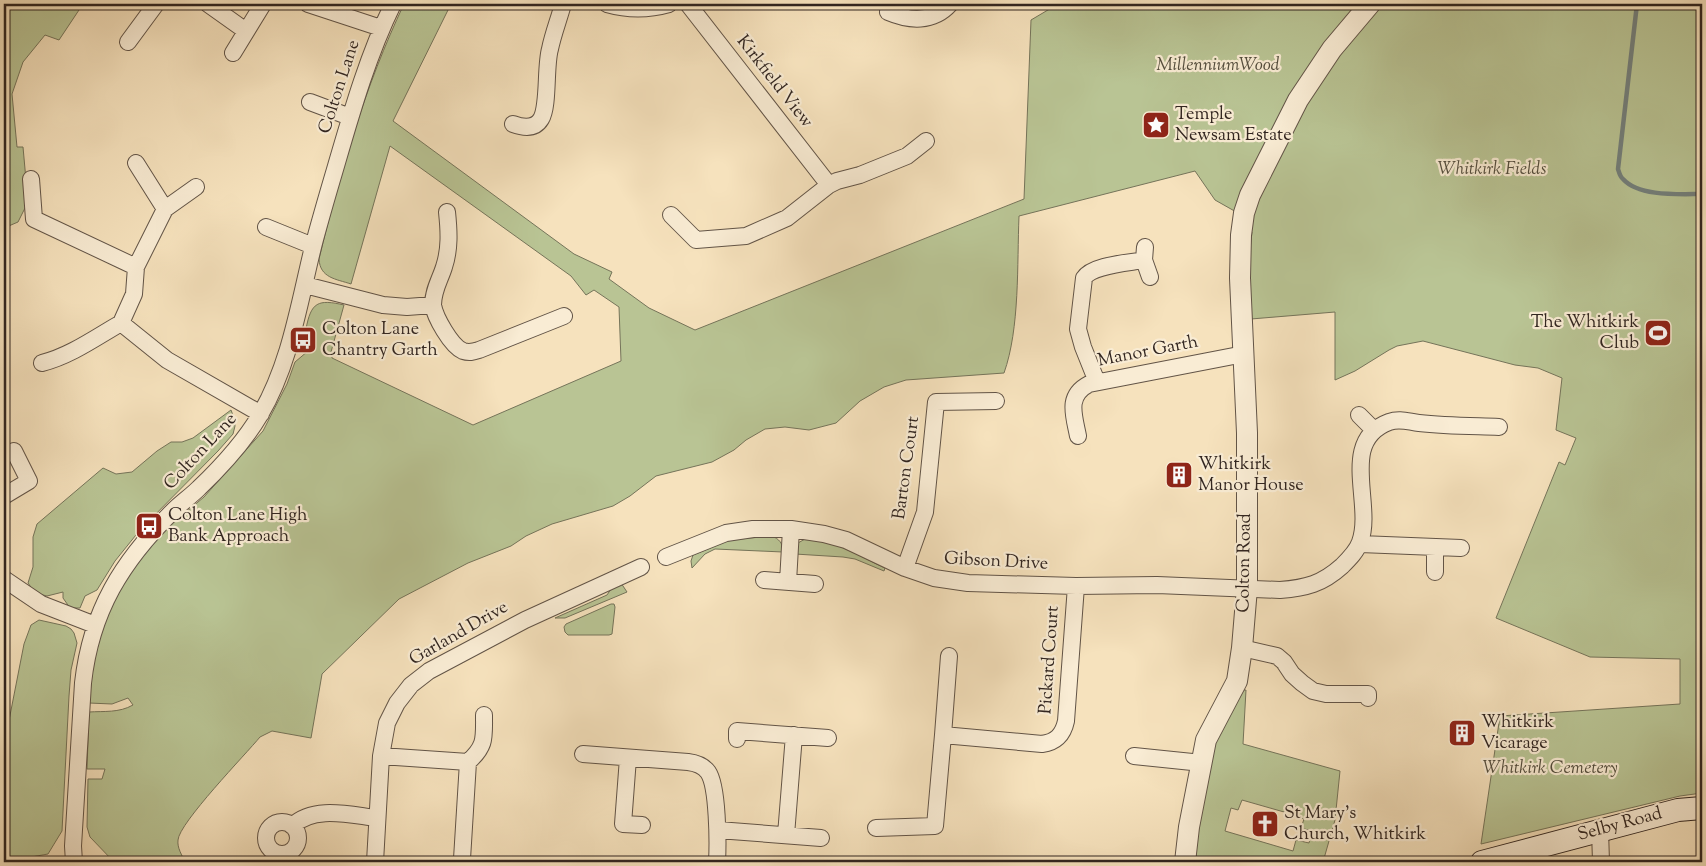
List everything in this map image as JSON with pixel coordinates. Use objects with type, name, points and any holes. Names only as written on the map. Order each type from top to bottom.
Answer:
[{"type":"main road","name":"Selby Road","points":[[1482,862],[1678,810],[1702,808]]},
{"type":"street","points":[[128,42],[156,4]]},
{"type":"street","points":[[208,4],[246,31]]},
{"type":"street","points":[[233,53],[263,4]]},
{"type":"street","points":[[308,4],[381,28]]},
{"type":"street","name":"Colton Lane","points":[[74,862],[73,846],[83,683],[85,664],[95,625],[110,591],[130,558],[173,511],[199,489],[220,467],[244,439],[261,414],[288,350],[313,246],[350,117],[381,28],[393,4]]},
{"type":"street","points":[[513,124],[525,128],[531,127],[537,124],[543,114],[550,49],[563,4]]},
{"type":"street","points":[[607,4],[631,9],[653,8],[669,4]]},
{"type":"street","name":"Kirkfield View","points":[[688,4],[829,185]]},
{"type":"street","points":[[888,12],[911,19],[924,18],[936,16],[950,4]]},
{"type":"street","name":"Colton Road","points":[[1185,862],[1189,827],[1206,740],[1237,681],[1242,648],[1247,588],[1247,433],[1240,278],[1244,213],[1250,195],[1298,100],[1332,50],[1370,4]]},
{"type":"street","points":[[310,102],[350,117]]},
{"type":"street","points":[[671,215],[696,240],[746,236],[787,218],[829,185],[860,176],[906,156],[926,141]]},
{"type":"street","points":[[136,163],[165,209]]},
{"type":"street","points":[[31,179],[34,219],[136,267]]},
{"type":"street","points":[[42,363],[64,356],[121,324],[134,294],[136,267],[165,209],[196,187]]},
{"type":"street","points":[[447,212],[449,235],[447,256],[433,297],[433,305],[437,318],[453,343],[467,352],[479,350],[564,316]]},
{"type":"street","points":[[266,227],[313,246]]},
{"type":"street","points":[[1097,382],[1078,329],[1086,274],[1144,254],[1146,269],[1150,276]]},
{"type":"street","points":[[305,285],[383,305],[408,307],[433,305]]},
{"type":"street","points":[[121,324],[167,360],[261,414]]},
{"type":"street","name":"Manor Garth","points":[[1078,436],[1073,407],[1074,400],[1083,387],[1089,384],[1244,354]]},
{"type":"street","name":"Barton Court","points":[[905,568],[925,512],[936,402],[996,401]]},
{"type":"street","points":[[1358,415],[1374,430]]},
{"type":"street","points":[[1461,548],[1360,544],[1364,521],[1360,464],[1364,446],[1374,430],[1388,422],[1405,420],[1420,423],[1499,427]]},
{"type":"street","points":[[4,496],[30,481],[14,451]]},
{"type":"street","name":"Gibson Drive","points":[[666,557],[726,533],[753,528],[790,529],[824,534],[846,540],[905,568],[934,578],[968,583],[1076,586],[1157,585],[1280,590],[1298,589],[1314,585],[1335,572],[1360,544]]},
{"type":"street","points":[[788,582],[790,529]]},
{"type":"street","points":[[1435,547],[1435,572]]},
{"type":"street","name":"Garland Drive","points":[[375,862],[381,756],[391,713],[404,694],[424,674],[525,620],[642,567]]},
{"type":"street","points":[[4,579],[42,604],[95,625]]},
{"type":"street","points":[[764,580],[815,584]]},
{"type":"street","name":"Pickard Court","points":[[942,735],[1042,744],[1049,743],[1061,735],[1066,722],[1076,586]]},
{"type":"street","points":[[1242,648],[1277,656],[1284,662],[1292,674],[1314,691],[1326,694],[1368,694],[1368,698]]},
{"type":"street","points":[[876,828],[935,826],[949,656]]},
{"type":"street","points":[[462,859],[468,762],[478,752],[484,738],[484,715]]},
{"type":"street","points":[[737,739],[737,731],[828,738]]},
{"type":"street","points":[[786,835],[794,735]]},
{"type":"street","points":[[583,754],[688,762],[702,766],[711,778],[718,830],[717,862]]},
{"type":"street","points":[[381,756],[468,762]]},
{"type":"street","points":[[1134,756],[1202,764]]},
{"type":"street","points":[[628,758],[623,824],[642,826]]},
{"type":"street","points":[[292,826],[310,815],[326,813],[377,818]]},
{"type":"street","points":[[718,830],[821,838]]},
{"type":"street","points":[[1600,830],[1601,862]]},
{"type":"green space","points":[[4,4],[83,4],[59,40],[45,35],[23,62],[12,94],[17,147],[23,147],[28,202],[18,222],[4,228]]},
{"type":"green space","points":[[404,4],[451,4],[393,121],[574,254],[612,272],[609,279],[649,308],[695,330],[1024,199],[1031,20],[1058,4],[1702,4],[1702,793],[1680,796],[1481,844],[1500,716],[1680,704],[1680,659],[1590,657],[1496,618],[1559,462],[1565,465],[1576,438],[1556,430],[1562,378],[1538,368],[1515,365],[1423,341],[1397,346],[1355,371],[1335,380],[1335,312],[1251,319],[1249,258],[1252,232],[1242,225],[1238,213],[1215,200],[1195,171],[1019,216],[1015,316],[1013,336],[1004,373],[906,380],[884,387],[860,401],[836,423],[809,430],[785,427],[765,429],[712,462],[656,476],[630,496],[613,506],[552,524],[526,536],[511,546],[468,563],[399,599],[322,674],[311,738],[272,731],[260,737],[214,788],[181,831],[178,843],[185,862],[114,862],[90,837],[87,827],[88,779],[102,779],[105,769],[87,769],[89,712],[117,710],[133,705],[128,698],[112,704],[89,703],[93,664],[103,626],[119,590],[141,557],[167,528],[204,497],[263,431],[287,384],[295,362],[308,351],[311,331],[306,329],[313,308],[328,302],[344,305],[331,352],[332,358],[473,425],[621,361],[619,307],[594,290],[586,295],[571,276],[390,146],[351,284],[330,277],[322,270],[319,259],[345,162],[377,66]]},
{"type":"green space","points":[[231,410],[235,426],[233,434],[140,530],[115,561],[97,590],[85,596],[80,608],[70,608],[63,598],[63,592],[47,596],[35,593],[28,583],[33,567],[33,537],[37,524],[103,468],[116,474],[132,472],[171,442],[182,442],[193,438]]},
{"type":"green space","points":[[772,536],[780,542],[783,552],[715,549],[705,554],[692,568],[691,561],[693,555],[729,540]]},
{"type":"green space","points":[[805,539],[826,542],[846,549],[885,568],[884,571],[855,559],[795,554],[798,543]]},
{"type":"green space","points":[[621,583],[627,592],[565,618],[555,618],[607,595],[613,586]]},
{"type":"green space","points":[[614,604],[615,607],[612,634],[568,635],[565,632],[564,627],[566,624]]},
{"type":"green space","points":[[39,620],[66,626],[71,629],[77,643],[71,670],[62,831],[48,854],[4,862],[4,746],[24,644],[31,625]]},
{"type":"green space","points":[[1246,690],[1243,744],[1340,771],[1335,820],[1323,862],[1185,862],[1189,827],[1232,691]],"holes":[[[1242,800],[1284,812],[1287,804],[1297,807],[1294,816],[1304,819],[1301,828],[1312,831],[1309,843],[1296,840],[1293,851],[1225,831],[1231,808],[1238,810]]]},
{"type":"waterway","points":[[1637,4],[1619,173],[1630,185],[1649,192],[1702,194]]},
{"type":"place","name":"Temple Newsam Estate","points":[[1156,125]]},
{"type":"place","name":"The Whitkirk Club","points":[[1658,333]]},
{"type":"place","name":"Colton Lane Chantry Garth","points":[[303,340]]},
{"type":"place","name":"Whitkirk Manor House","points":[[1179,475]]},
{"type":"place","name":"Colton Lane High Bank Approach","points":[[149,526]]},
{"type":"place","name":"Whitkirk Vicarage","points":[[1462,733]]},
{"type":"place","name":"St Mary's Church, Whitkirk","points":[[1265,824]]},
{"type":"park label","name":"MillenniumWood","points":[[1218,66]]},
{"type":"park label","name":"Whitkirk Fields","points":[[1492,170]]},
{"type":"park label","name":"Whitkirk Cemetery","points":[[1550,769]]}]
